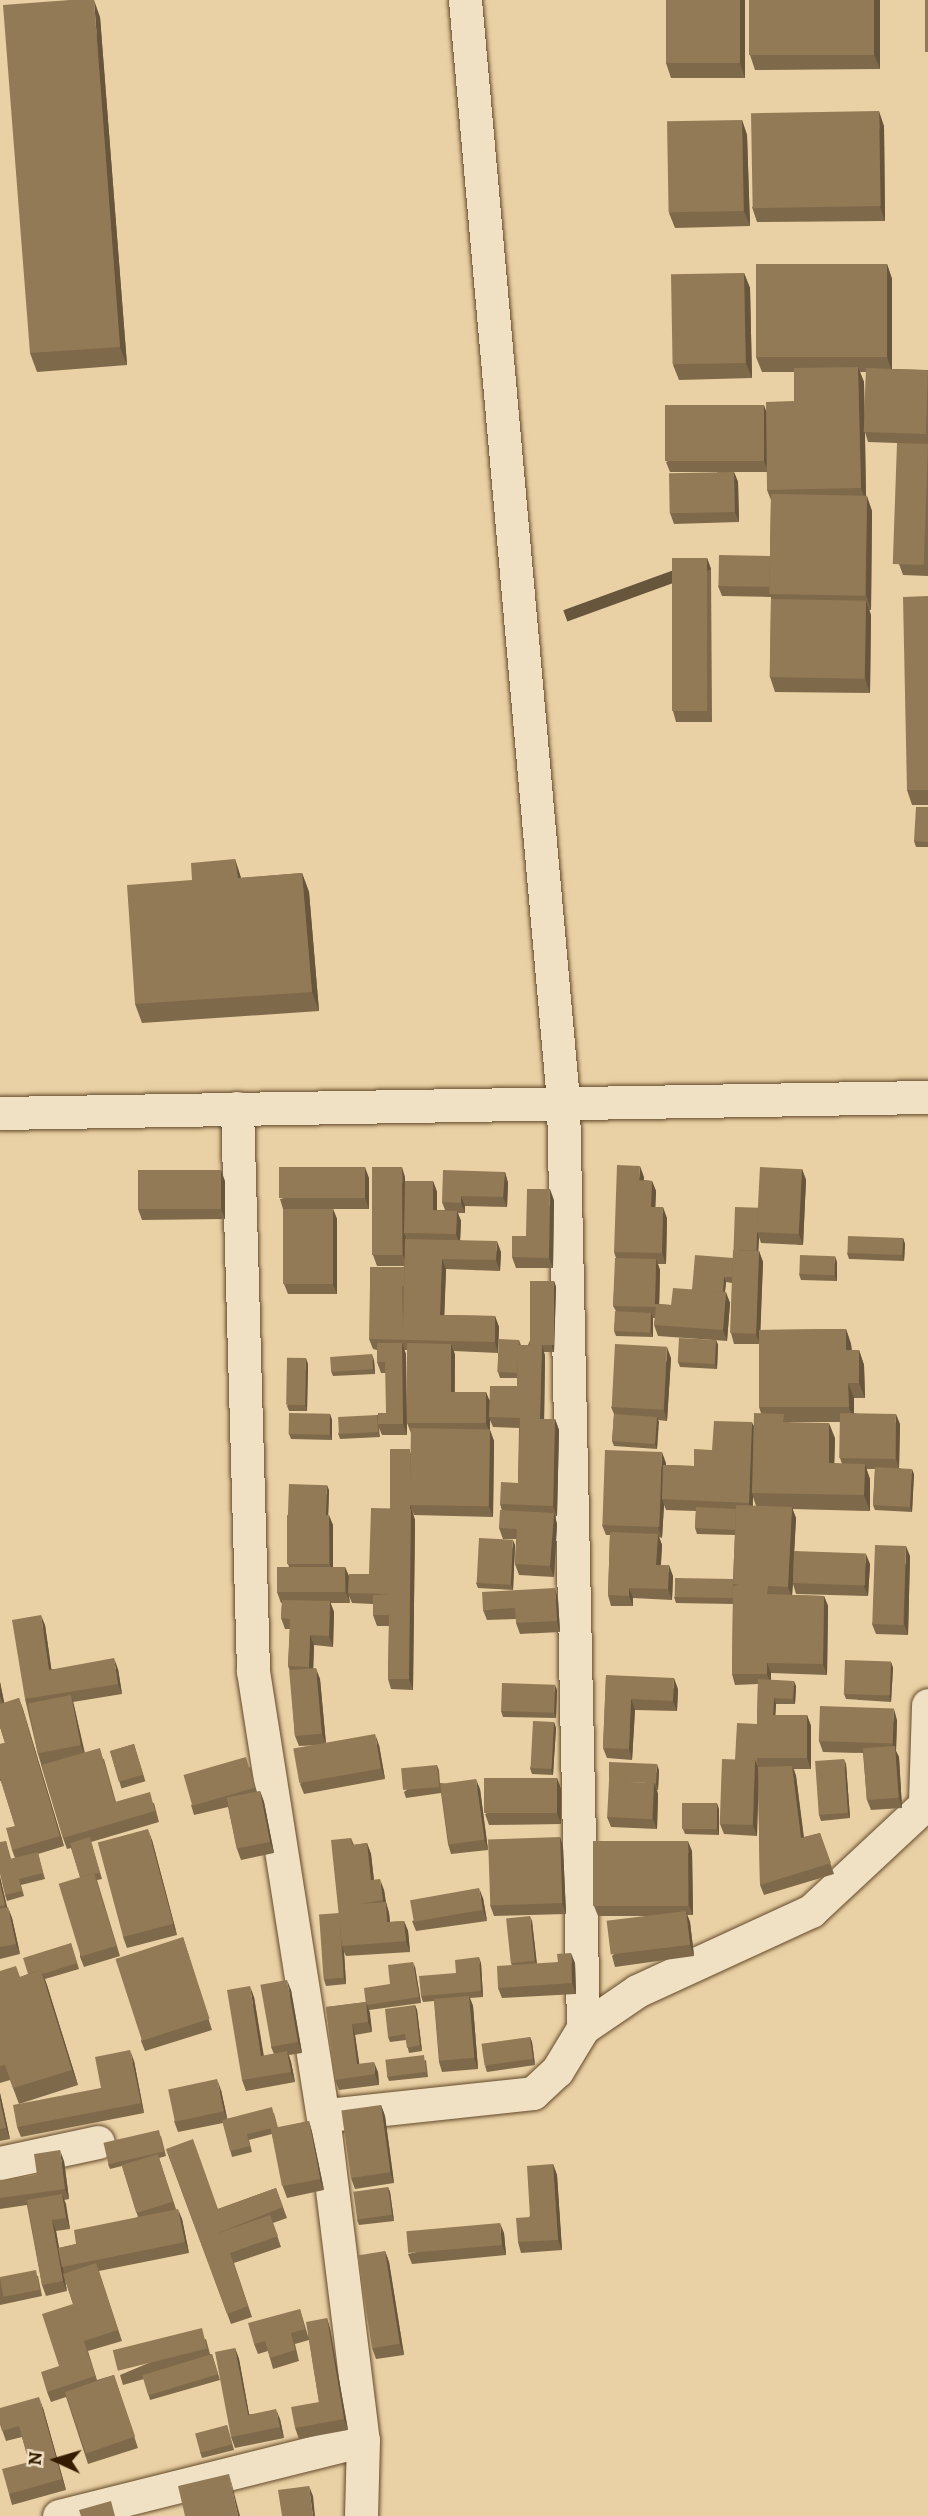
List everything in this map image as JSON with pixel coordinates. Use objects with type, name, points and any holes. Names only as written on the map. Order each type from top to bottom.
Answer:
[{"type":"street","points":[[465,0],[563,1101],[583,2028]]},
{"type":"street","points":[[0,1113],[563,1101],[928,1097]]},
{"type":"street","points":[[237,1108],[253,1671],[323,2116],[363,2440],[361,2516]]},
{"type":"street","points":[[323,2116],[533,2093],[557,2071],[583,2028],[638,1991],[811,1911],[927,1802],[928,1705]]},
{"type":"street","points":[[0,2163],[97,2142]]},
{"type":"street","points":[[59,2516],[363,2440]]},
{"type":"building","points":[[94,0],[120,347],[30,353],[3,5]]},
{"type":"building","points":[[666,0],[740,0],[740,63],[666,63]]},
{"type":"building","points":[[749,0],[874,0],[874,55],[749,55]]},
{"type":"building","points":[[925,0],[928,0],[928,52],[925,52]]},
{"type":"building","points":[[879,111],[881,206],[753,208],[751,113]]},
{"type":"building","points":[[742,120],[744,211],[669,212],[667,121]]},
{"type":"building","points":[[756,264],[887,264],[887,357],[756,357]]},
{"type":"building","points":[[744,273],[746,363],[673,364],[671,274]]},
{"type":"building","points":[[858,367],[861,488],[767,490],[766,402],[794,401],[794,368]]},
{"type":"building","points":[[866,368],[928,370],[926,434],[864,432]]},
{"type":"building","points":[[665,405],[764,405],[764,461],[665,461]]},
{"type":"building","points":[[897,443],[928,444],[924,565],[893,564]]},
{"type":"building","points":[[734,472],[735,512],[670,513],[669,473]]},
{"type":"building","points":[[771,494],[867,496],[865,596],[769,594]]},
{"type":"building","points":[[719,555],[770,556],[769,587],[718,586]]},
{"type":"building","points":[[672,558],[707,558],[707,711],[672,711]]},
{"type":"building","points":[[928,596],[928,790],[907,790],[903,597]]},
{"type":"building","points":[[771,599],[866,601],[865,679],[770,677]]},
{"type":"building","points":[[916,807],[928,807],[928,842],[914,841]]},
{"type":"building","points":[[235,859],[238,878],[302,873],[312,992],[135,1004],[127,885],[192,880],[191,863]]},
{"type":"building","points":[[617,1165],[640,1166],[639,1180],[652,1181],[651,1207],[663,1207],[662,1253],[614,1252]]},
{"type":"building","points":[[279,1167],[365,1167],[365,1198],[279,1198]]},
{"type":"building","points":[[372,1167],[402,1167],[402,1255],[372,1255]]},
{"type":"building","points":[[760,1167],[802,1169],[799,1234],[757,1232]]},
{"type":"building","points":[[138,1170],[221,1170],[221,1209],[138,1209]]},
{"type":"building","points":[[443,1170],[505,1172],[503,1197],[461,1196],[461,1203],[442,1202]]},
{"type":"building","points":[[405,1181],[433,1181],[433,1210],[457,1211],[456,1234],[404,1233]]},
{"type":"building","points":[[527,1189],[550,1189],[549,1258],[512,1257],[512,1236],[526,1236]]},
{"type":"building","points":[[735,1207],[758,1208],[756,1251],[733,1250]]},
{"type":"building","points":[[283,1209],[333,1209],[333,1284],[283,1284]]},
{"type":"building","points":[[848,1236],[903,1238],[902,1255],[847,1253]]},
{"type":"building","points":[[405,1239],[497,1241],[496,1260],[442,1259],[440,1315],[495,1316],[495,1342],[369,1339],[370,1284],[402,1284],[403,1330]]},
{"type":"building","points":[[733,1250],[759,1251],[756,1334],[730,1333]]},
{"type":"building","points":[[695,1255],[733,1258],[732,1277],[724,1277],[723,1292],[692,1290]]},
{"type":"building","points":[[800,1255],[835,1256],[834,1275],[799,1274]]},
{"type":"building","points":[[615,1258],[656,1259],[655,1304],[671,1305],[673,1288],[726,1292],[723,1330],[654,1325],[656,1307],[613,1306]]},
{"type":"building","points":[[370,1267],[404,1267],[404,1286],[370,1284]]},
{"type":"building","points":[[530,1281],[554,1281],[554,1345],[530,1345]]},
{"type":"building","points":[[615,1311],[651,1313],[650,1333],[614,1331]]},
{"type":"building","points":[[846,1329],[846,1350],[859,1350],[859,1383],[848,1383],[849,1407],[759,1407],[759,1330]]},
{"type":"building","points":[[679,1338],[716,1340],[715,1364],[678,1362]]},
{"type":"building","points":[[499,1339],[519,1340],[517,1373],[497,1372]]},
{"type":"building","points":[[377,1343],[402,1343],[403,1424],[378,1424],[378,1413],[386,1413],[385,1362],[377,1362]]},
{"type":"building","points":[[407,1343],[451,1344],[451,1392],[486,1392],[486,1423],[407,1423]]},
{"type":"building","points":[[615,1344],[667,1347],[664,1410],[612,1407]]},
{"type":"building","points":[[518,1345],[542,1345],[540,1419],[555,1419],[553,1506],[500,1504],[501,1482],[518,1483],[520,1418],[489,1417],[490,1386],[517,1386]]},
{"type":"building","points":[[372,1354],[373,1369],[331,1372],[330,1357]]},
{"type":"building","points":[[287,1358],[306,1358],[305,1405],[286,1405]]},
{"type":"building","points":[[289,1413],[330,1414],[330,1435],[289,1434]]},
{"type":"building","points":[[754,1413],[784,1414],[783,1422],[829,1423],[829,1463],[865,1464],[864,1495],[752,1493]]},
{"type":"building","points":[[840,1413],[896,1414],[895,1459],[839,1458]]},
{"type":"building","points":[[614,1414],[657,1417],[655,1444],[612,1441]]},
{"type":"building","points":[[377,1415],[378,1432],[339,1434],[338,1417]]},
{"type":"building","points":[[714,1421],[752,1422],[749,1503],[662,1499],[663,1465],[694,1466],[694,1449],[712,1450]]},
{"type":"building","points":[[411,1428],[490,1429],[489,1506],[410,1505]]},
{"type":"building","points":[[390,1449],[410,1449],[410,1509],[390,1509]]},
{"type":"building","points":[[605,1450],[662,1452],[659,1527],[602,1525]]},
{"type":"building","points":[[875,1467],[912,1469],[910,1507],[873,1505]]},
{"type":"building","points":[[289,1484],[327,1485],[326,1516],[288,1515]]},
{"type":"building","points":[[736,1505],[792,1507],[788,1587],[768,1586],[767,1594],[824,1596],[823,1664],[767,1663],[767,1674],[732,1674],[733,1586],[741,1585],[733,1584]]},
{"type":"building","points":[[696,1507],[736,1509],[735,1530],[695,1528]]},
{"type":"building","points":[[371,1508],[411,1509],[409,1679],[388,1679],[389,1615],[373,1615],[373,1595],[389,1594],[348,1593],[349,1574],[369,1574]]},
{"type":"building","points":[[500,1510],[554,1513],[550,1566],[515,1564],[517,1529],[499,1528]]},
{"type":"building","points":[[287,1515],[329,1515],[329,1564],[287,1564]]},
{"type":"building","points":[[610,1532],[658,1534],[656,1565],[669,1565],[668,1589],[629,1588],[629,1596],[608,1595]]},
{"type":"building","points":[[479,1538],[513,1540],[511,1585],[477,1583]]},
{"type":"building","points":[[875,1545],[906,1546],[903,1625],[872,1624]]},
{"type":"building","points":[[794,1551],[866,1554],[865,1585],[793,1583]]},
{"type":"building","points":[[277,1567],[345,1567],[345,1592],[277,1592]]},
{"type":"building","points":[[675,1578],[733,1579],[733,1598],[675,1597]]},
{"type":"building","points":[[555,1588],[557,1621],[516,1623],[515,1608],[483,1610],[482,1592]]},
{"type":"building","points":[[282,1600],[330,1601],[329,1636],[310,1635],[309,1667],[288,1666],[290,1619],[281,1618]]},
{"type":"building","points":[[41,1615],[49,1670],[114,1658],[118,1684],[25,1699],[12,1620]]},
{"type":"building","points":[[845,1660],[891,1662],[890,1696],[844,1694]]},
{"type":"building","points":[[316,1668],[322,1734],[295,1736],[289,1670]]},
{"type":"building","points":[[606,1675],[674,1678],[673,1701],[631,1699],[629,1749],[603,1748]]},
{"type":"building","points":[[758,1679],[794,1681],[793,1699],[774,1698],[773,1715],[757,1715]]},
{"type":"building","points":[[502,1683],[555,1685],[554,1713],[501,1711]]},
{"type":"building","points":[[71,1695],[81,1745],[38,1753],[28,1703]]},
{"type":"building","points":[[19,1698],[60,1836],[12,1850],[6,1828],[15,1826],[0,1778],[0,1744],[5,1743],[0,1727],[0,1704]]},
{"type":"building","points":[[820,1706],[894,1709],[893,1744],[819,1741]]},
{"type":"building","points":[[757,1715],[807,1715],[807,1758],[757,1758]]},
{"type":"building","points":[[533,1721],[554,1722],[552,1769],[531,1768]]},
{"type":"building","points":[[737,1723],[757,1724],[757,1764],[755,1760],[735,1760]]},
{"type":"building","points":[[375,1734],[381,1768],[299,1783],[293,1748]]},
{"type":"building","points":[[134,1744],[143,1775],[119,1782],[110,1751]]},
{"type":"building","points":[[895,1746],[899,1798],[867,1800],[863,1748]]},
{"type":"building","points":[[100,1748],[115,1802],[150,1792],[155,1811],[63,1838],[41,1765]]},
{"type":"building","points":[[246,1757],[255,1788],[192,1806],[184,1775]]},
{"type":"building","points":[[722,1759],[755,1760],[753,1825],[720,1824]]},
{"type":"building","points":[[844,1759],[848,1813],[819,1815],[815,1761]]},
{"type":"building","points":[[609,1762],[657,1764],[656,1784],[609,1782]]},
{"type":"building","points":[[437,1765],[439,1787],[403,1790],[401,1768]]},
{"type":"building","points":[[792,1766],[801,1838],[820,1833],[831,1863],[760,1885],[758,1767]]},
{"type":"building","points":[[484,1778],[557,1778],[557,1813],[484,1813]]},
{"type":"building","points":[[476,1779],[484,1839],[449,1844],[440,1784]]},
{"type":"building","points":[[609,1781],[654,1783],[652,1819],[607,1817]]},
{"type":"building","points":[[260,1791],[270,1842],[237,1849],[227,1797]]},
{"type":"building","points":[[682,1803],[717,1803],[717,1829],[682,1829]]},
{"type":"building","points":[[148,1829],[173,1924],[123,1937],[98,1842]]},
{"type":"building","points":[[90,1837],[100,1873],[80,1877],[70,1843]]},
{"type":"building","points":[[560,1837],[562,1903],[490,1905],[488,1840]]},
{"type":"building","points":[[351,1838],[352,1845],[367,1843],[371,1880],[380,1879],[383,1900],[359,1904],[386,1902],[387,1922],[404,1921],[406,1941],[342,1946],[331,1840]]},
{"type":"building","points":[[6,1841],[10,1859],[38,1852],[43,1873],[19,1879],[22,1891],[5,1895],[0,1874],[0,1842]]},
{"type":"building","points":[[593,1841],[688,1841],[688,1906],[593,1906]]},
{"type":"building","points":[[94,1873],[116,1946],[81,1956],[59,1884]]},
{"type":"building","points":[[0,1883],[5,1905],[0,1906]]},
{"type":"building","points":[[479,1888],[483,1910],[414,1922],[410,1900]]},
{"type":"building","points":[[8,1907],[16,1944],[0,1947],[0,1909]]},
{"type":"building","points":[[686,1911],[690,1945],[611,1954],[607,1921]]},
{"type":"building","points":[[339,1913],[344,1978],[324,1979],[319,1914]]},
{"type":"building","points":[[530,1916],[535,1961],[511,1963],[506,1919]]},
{"type":"building","points":[[183,1937],[210,2019],[142,2041],[115,1959]]},
{"type":"building","points":[[71,1943],[77,1963],[43,1974],[41,1970],[28,1974],[23,1958]]},
{"type":"building","points":[[571,1953],[572,1983],[498,1988],[497,1966],[558,1962],[557,1954]]},
{"type":"building","points":[[479,1957],[481,1991],[421,1996],[419,1976],[456,1973],[455,1960]]},
{"type":"building","points":[[413,1962],[419,1997],[367,2005],[366,2002],[366,2005],[364,1988],[390,1984],[388,1965]]},
{"type":"building","points":[[16,1966],[20,1977],[41,1970],[72,2070],[13,2088],[5,2065],[0,2066],[0,1971]]},
{"type":"building","points":[[287,1980],[298,2042],[271,2047],[260,1985]]},
{"type":"building","points":[[250,1986],[261,2056],[287,2051],[291,2072],[242,2080],[227,1990]]},
{"type":"building","points":[[469,1996],[474,2058],[440,2061],[434,1999]]},
{"type":"building","points":[[366,2002],[368,2022],[352,2024],[357,2064],[374,2062],[375,2074],[335,2080],[326,2007]]},
{"type":"building","points":[[415,2005],[420,2045],[407,2048],[405,2034],[388,2037],[385,2009]]},
{"type":"building","points":[[530,2037],[533,2059],[485,2066],[481,2044]]},
{"type":"building","points":[[130,2050],[141,2103],[17,2127],[13,2105],[101,2088],[95,2057]]},
{"type":"building","points":[[424,2055],[426,2072],[387,2077],[385,2060]]},
{"type":"building","points":[[217,2079],[224,2111],[175,2122],[168,2089]]},
{"type":"building","points":[[0,2100],[6,2128],[0,2129]]},
{"type":"building","points":[[381,2105],[390,2172],[351,2178],[341,2111]]},
{"type":"building","points":[[272,2107],[277,2127],[247,2134],[250,2146],[230,2151],[222,2120]]},
{"type":"building","points":[[309,2121],[320,2179],[282,2186],[271,2128]]},
{"type":"building","points":[[159,2130],[164,2151],[108,2164],[103,2143]]},
{"type":"building","points":[[193,2139],[218,2209],[276,2188],[283,2207],[216,2234],[270,2215],[278,2236],[230,2253],[248,2306],[227,2314],[166,2149]]},
{"type":"building","points":[[60,2150],[65,2189],[0,2198],[0,2181],[37,2175],[34,2154]]},
{"type":"building","points":[[158,2154],[173,2202],[136,2213],[122,2165]]},
{"type":"building","points":[[553,2164],[558,2240],[518,2242],[516,2218],[530,2217],[527,2166]]},
{"type":"building","points":[[388,2187],[392,2215],[357,2220],[353,2192]]},
{"type":"building","points":[[62,2194],[66,2218],[52,2220],[63,2281],[42,2285],[27,2200]]},
{"type":"building","points":[[178,2209],[185,2242],[62,2267],[58,2248],[76,2244],[74,2230]]},
{"type":"building","points":[[500,2223],[502,2245],[408,2253],[406,2231]]},
{"type":"building","points":[[385,2251],[400,2344],[372,2348],[357,2255]]},
{"type":"building","points":[[96,2263],[118,2330],[84,2341],[95,2376],[47,2392],[41,2372],[59,2366],[42,2314],[73,2304],[63,2274]]},
{"type":"building","points":[[36,2270],[40,2290],[3,2297],[0,2277]]},
{"type":"building","points":[[300,2309],[305,2329],[291,2333],[295,2350],[270,2358],[265,2341],[254,2344],[248,2323]]},
{"type":"building","points":[[327,2318],[344,2419],[295,2428],[291,2407],[319,2402],[306,2322]]},
{"type":"building","points":[[202,2328],[207,2348],[118,2371],[113,2350]]},
{"type":"building","points":[[235,2348],[248,2415],[276,2409],[280,2427],[231,2437],[215,2352]]},
{"type":"building","points":[[212,2354],[218,2374],[148,2395],[142,2375]]},
{"type":"building","points":[[114,2375],[135,2436],[86,2453],[65,2392]]},
{"type":"building","points":[[39,2397],[62,2479],[9,2494],[2,2469],[29,2462],[19,2426],[2,2431],[0,2408]]},
{"type":"building","points":[[227,2425],[232,2444],[200,2453],[195,2434]]},
{"type":"building","points":[[229,2474],[238,2516],[185,2516],[178,2486]]},
{"type":"building","points":[[309,2486],[313,2516],[282,2516],[278,2490]]},
{"type":"building","points":[[111,2501],[115,2516],[81,2516],[79,2510]]}]
